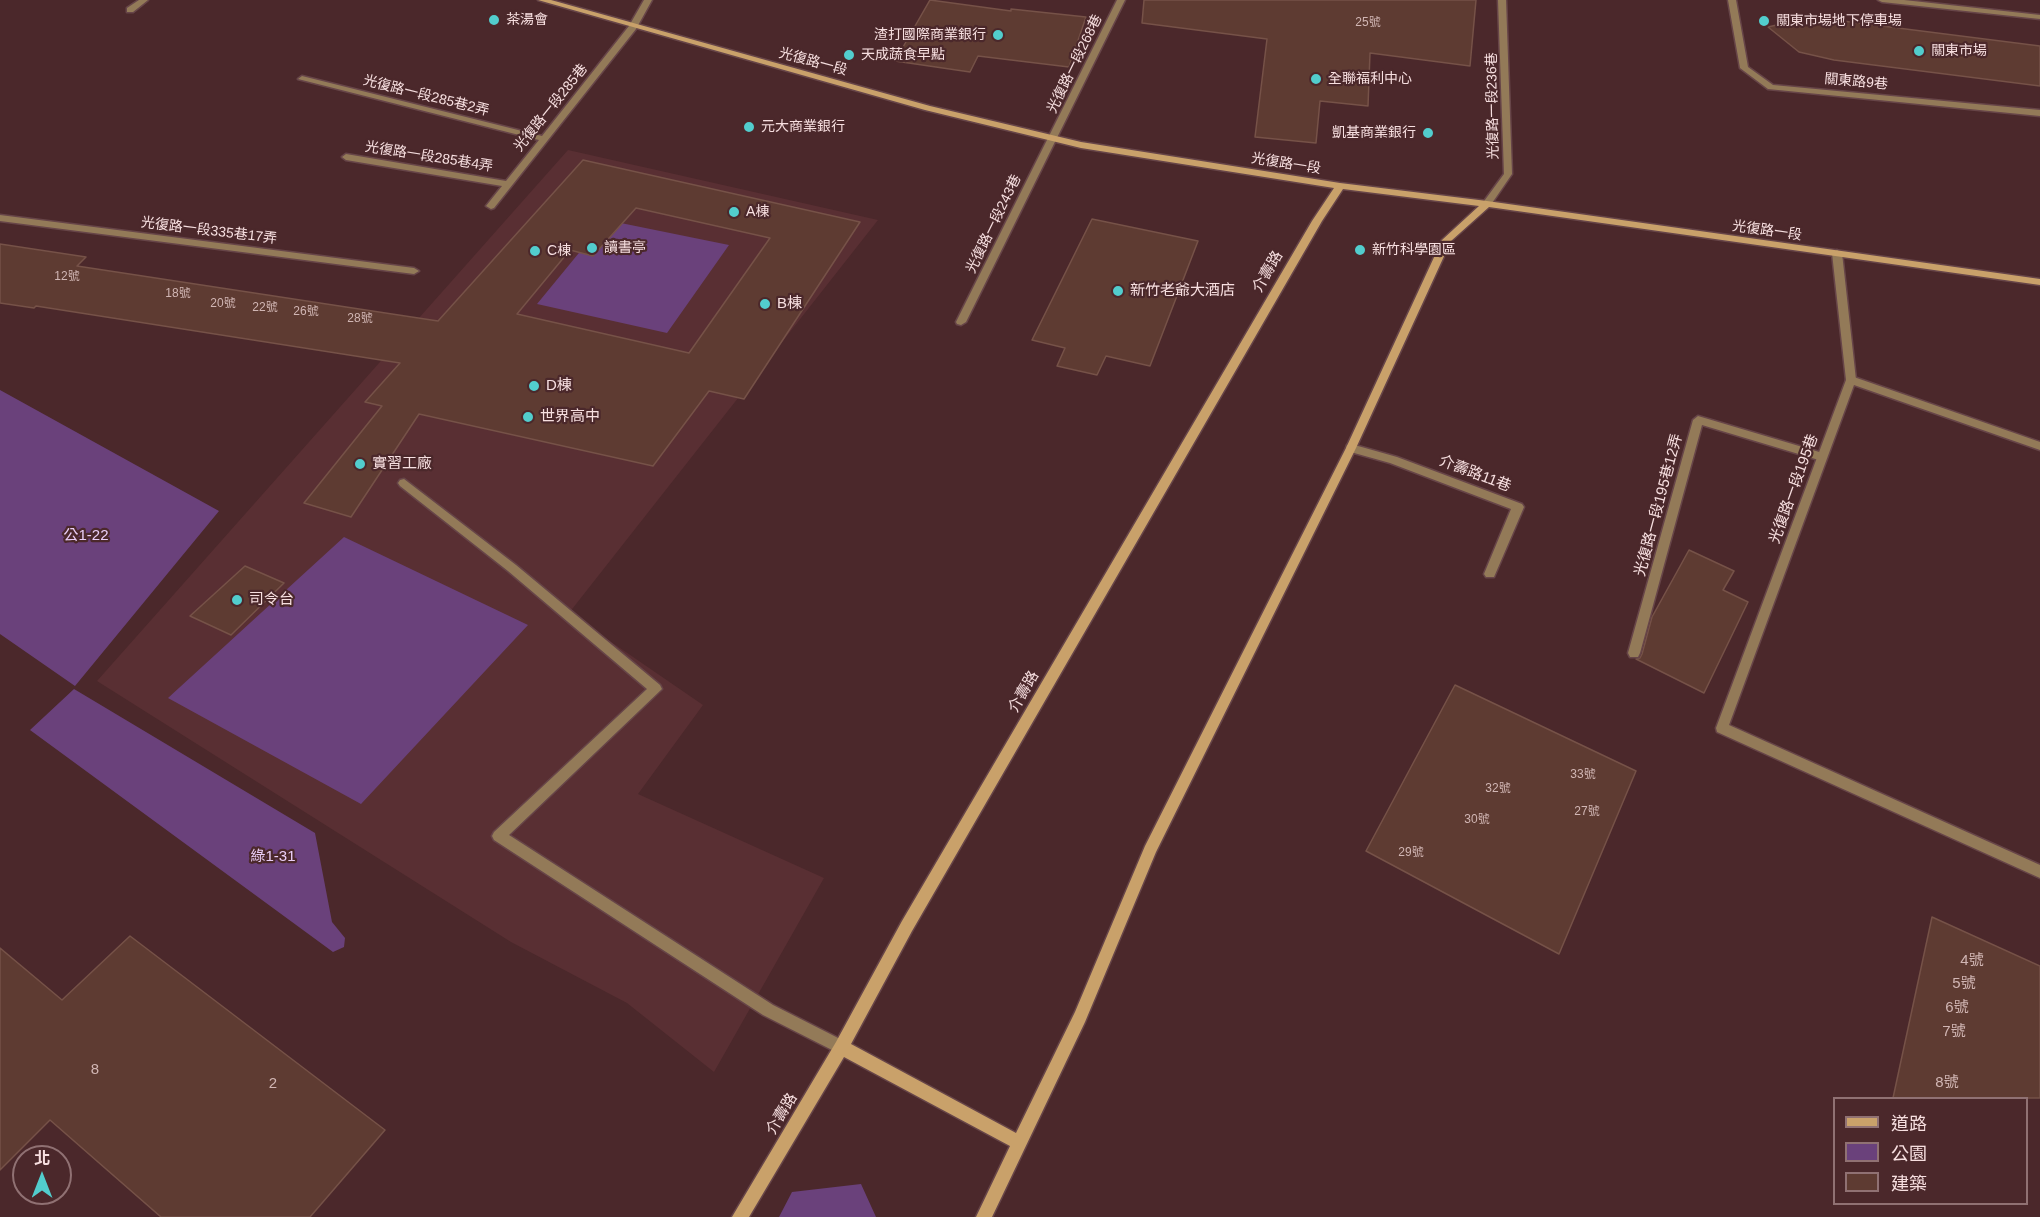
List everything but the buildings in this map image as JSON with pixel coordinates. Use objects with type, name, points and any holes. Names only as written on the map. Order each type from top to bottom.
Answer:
[{"type":"street","points":[[130,10],[144,0]]},
{"type":"street","name":"光復路一段","points":[[542,0],[928,108],[1051,138],[1340,186],[1487,204],[2040,282]]},
{"type":"street","name":"光復路一段285巷","points":[[491,206],[633,27],[648,0]]},
{"type":"street","name":"光復路一段268巷","points":[[1051,138],[1064,118],[1121,0]]},
{"type":"street","name":"光復路一段236巷","points":[[1487,204],[1508,174],[1502,0]]},
{"type":"street","name":"關東路9巷","points":[[1732,0],[1743,68],[1771,87],[2040,113]]},
{"type":"street","points":[[1881,0],[2040,17]]},
{"type":"street","name":"光復路一段285巷2弄","points":[[302,80],[544,139]]},
{"type":"street","name":"光復路一段243巷","points":[[961,322],[1051,138]]},
{"type":"street","name":"光復路一段285巷4弄","points":[[346,158],[508,184]]},
{"type":"street","name":"介壽路","points":[[740,1217],[841,1047],[908,926],[1305,242],[1340,186]]},
{"type":"street","points":[[984,1217],[1080,1017],[1150,849],[1351,448],[1447,240],[1487,204]]},
{"type":"street","name":"光復路一段335巷17弄","points":[[0,218],[414,271]]},
{"type":"street","name":"光復路一段195巷","points":[[1837,253],[1851,380],[1722,728],[2040,872]]},
{"type":"street","points":[[1851,380],[2040,446]]},
{"type":"street","name":"光復路一段195巷12弄","points":[[1634,653],[1698,420],[1822,457]]},
{"type":"street","name":"介壽路11巷","points":[[1351,448],[1393,460],[1518,507],[1490,574]]},
{"type":"street","points":[[404,483],[512,568],[656,689],[499,836],[768,1010],[1020,1143]]},
{"type":"shaded area","name":"世界高中","points":[[568,150],[878,220],[569,613],[703,705],[638,794],[824,878],[714,1072],[627,1003],[511,942],[97,681]]},
{"type":"green space","points":[[606,220],[729,245],[667,333],[537,304]]},
{"type":"green space","name":"公1-22","points":[[0,390],[219,511],[75,686],[0,634]]},
{"type":"green space","points":[[344,537],[528,625],[361,804],[168,698]]},
{"type":"green space","name":"綠1-31","points":[[74,689],[315,833],[332,922],[345,938],[344,947],[333,952],[30,730]]},
{"type":"green space","points":[[861,1184],[876,1217],[779,1217],[792,1192]]},
{"type":"place","name":"茶湯會","points":[[494,20]]},
{"type":"place","name":"關東市場地下停車場","points":[[1764,21]]},
{"type":"place","name":"渣打國際商業銀行","points":[[998,35]]},
{"type":"place","name":"關東市場","points":[[1919,51]]},
{"type":"place","name":"天成蔬食早點","points":[[849,55]]},
{"type":"place","name":"全聯福利中心","points":[[1316,79]]},
{"type":"place","name":"元大商業銀行","points":[[749,127]]},
{"type":"place","name":"凱基商業銀行","points":[[1428,133]]},
{"type":"place","name":"A棟","points":[[734,212]]},
{"type":"place","name":"讀書亭","points":[[592,248]]},
{"type":"place","name":"新竹科學園區","points":[[1360,250]]},
{"type":"place","name":"C棟","points":[[535,251]]},
{"type":"place","name":"新竹老爺大酒店","points":[[1118,291]]},
{"type":"place","name":"B棟","points":[[765,304]]},
{"type":"place","name":"D棟","points":[[534,386]]},
{"type":"place","name":"世界高中","points":[[528,417]]},
{"type":"place","name":"實習工廠","points":[[360,464]]},
{"type":"place","name":"司令台","points":[[237,600]]}]
